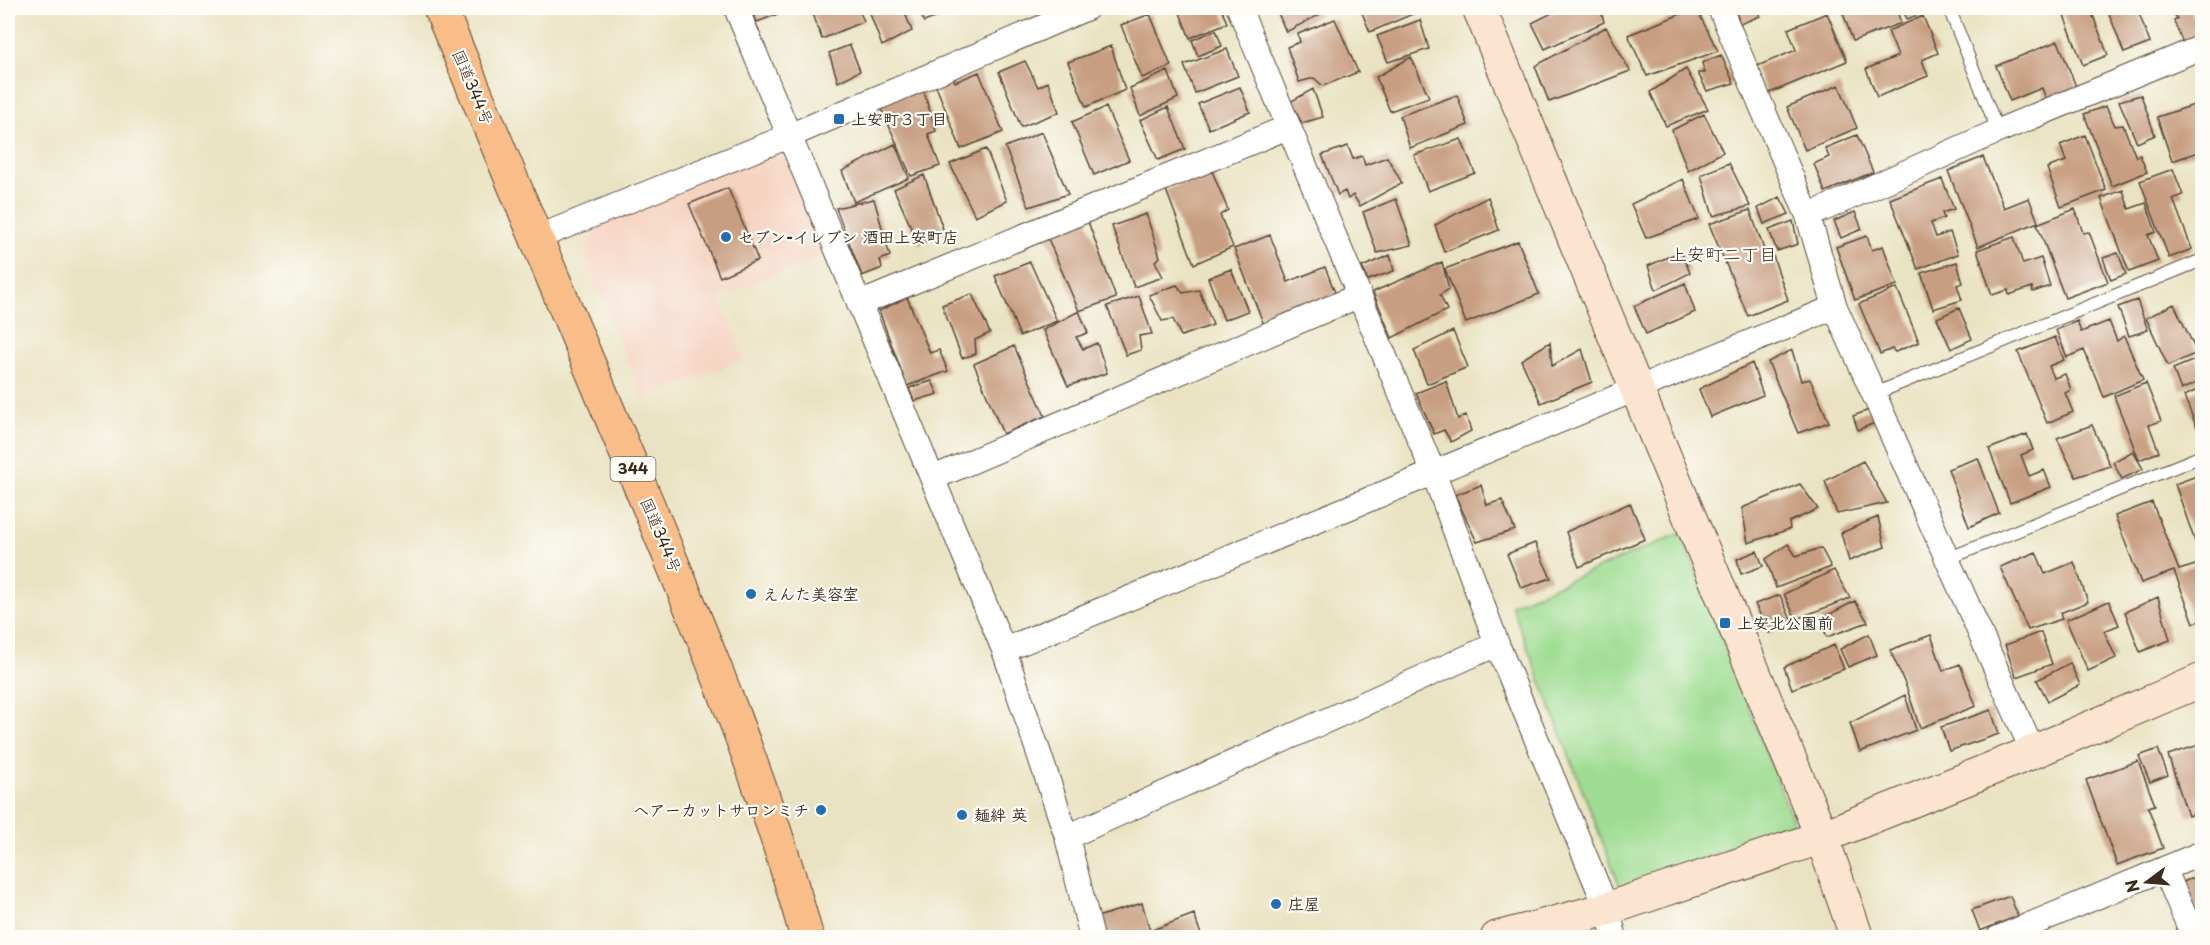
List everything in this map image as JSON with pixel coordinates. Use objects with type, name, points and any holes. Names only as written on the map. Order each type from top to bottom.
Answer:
[{"type":"highway","name":"国道344号","points":[[440,8],[700,628],[752,765],[791,880],[807,938]]},
{"type":"street","points":[[736,8],[1004,650],[1067,837],[1092,938]]},
{"type":"street","points":[[536,238],[789,136],[1087,8]]},
{"type":"street","points":[[1239,8],[1434,474],[1497,644],[1611,923]]},
{"type":"street","points":[[1479,8],[1822,837],[1857,938]]},
{"type":"street","points":[[1720,8],[1808,216],[1835,307],[2033,752]]},
{"type":"street","points":[[1808,216],[1998,131],[2202,47]]},
{"type":"street","points":[[859,304],[1288,127]]},
{"type":"street","points":[[933,478],[1358,296]]},
{"type":"street","points":[[1004,650],[1835,307]]},
{"type":"street","points":[[1067,837],[1497,644]]},
{"type":"street","points":[[1497,938],[1611,923],[2033,752],[2202,680]]},
{"type":"street","points":[[1998,938],[2202,853]]},
{"type":"street","points":[[2164,870],[2194,938]]},
{"type":"lane","points":[[1949,8],[1998,131]]},
{"type":"lane","points":[[1874,394],[2202,260]]},
{"type":"lane","points":[[1947,559],[2202,456]]},
{"type":"shaded area","points":[[773,151],[790,162],[826,254],[720,297],[745,360],[643,398],[585,257],[598,222]]},
{"type":"green space","points":[[1681,533],[1795,826],[1620,887],[1511,605]]},
{"type":"building","points":[[751,8],[794,8],[757,22]]},
{"type":"building","points":[[811,8],[858,8],[864,21],[822,39]]},
{"type":"building","points":[[868,8],[903,8],[912,31],[882,46]]},
{"type":"building","points":[[918,8],[960,8],[924,22]]},
{"type":"building","points":[[1178,8],[1221,8],[1227,23],[1190,38]]},
{"type":"building","points":[[1276,8],[1316,8],[1319,15],[1286,32]]},
{"type":"building","points":[[1360,8],[1418,8],[1420,11],[1370,32]]},
{"type":"building","points":[[1505,8],[1524,8],[1507,14]]},
{"type":"building","points":[[1562,8],[1600,8],[1604,22],[1545,49],[1532,23]]},
{"type":"building","points":[[1696,8],[1718,51],[1647,76],[1628,35]]},
{"type":"building","points":[[1756,8],[1760,16],[1740,24],[1735,9]]},
{"type":"building","points":[[1764,8],[1779,8],[1766,13]]},
{"type":"building","points":[[1841,8],[1896,8],[1901,23],[1853,41]]},
{"type":"building","points":[[1902,8],[1935,8],[1907,19]]},
{"type":"building","points":[[2090,8],[2108,55],[2083,65],[2062,10]]},
{"type":"building","points":[[2107,8],[2137,8],[2150,43],[2124,53]]},
{"type":"building","points":[[2172,8],[2190,8],[2202,37],[2185,48],[2174,21],[2177,19]]},
{"type":"building","points":[[1827,13],[1847,61],[1767,94],[1755,67],[1796,50],[1788,29]]},
{"type":"building","points":[[1150,14],[1171,66],[1142,78],[1121,25]]},
{"type":"building","points":[[1923,16],[1938,53],[1922,60],[1928,76],[1877,97],[1866,69],[1898,56],[1888,31]]},
{"type":"building","points":[[1335,19],[1358,72],[1323,86],[1314,78],[1299,82],[1287,47],[1300,42],[1298,34]]},
{"type":"building","points":[[1420,20],[1429,49],[1388,62],[1377,36]]},
{"type":"building","points":[[1606,27],[1630,71],[1549,102],[1535,66]]},
{"type":"building","points":[[1216,30],[1222,46],[1198,56],[1192,40]]},
{"type":"building","points":[[2058,41],[2077,89],[2047,101],[2042,88],[2010,101],[1996,66]]},
{"type":"building","points":[[850,45],[860,71],[838,82],[829,53]]},
{"type":"building","points":[[1111,46],[1125,90],[1086,107],[1068,62]]},
{"type":"building","points":[[1227,49],[1238,76],[1195,93],[1184,65]]},
{"type":"building","points":[[1721,55],[1734,83],[1707,91],[1698,73],[1705,73],[1702,63]]},
{"type":"building","points":[[1411,57],[1429,97],[1390,111],[1376,77]]},
{"type":"building","points":[[1025,61],[1038,87],[1048,82],[1059,112],[1021,127],[999,72]]},
{"type":"building","points":[[1686,69],[1708,109],[1666,126],[1650,92]]},
{"type":"building","points":[[1168,71],[1178,98],[1140,116],[1130,88]]},
{"type":"building","points":[[979,72],[1003,132],[961,149],[934,81],[952,74],[955,82]]},
{"type":"building","points":[[1839,85],[1857,128],[1805,150],[1787,107]]},
{"type":"building","points":[[922,86],[936,131],[928,134],[940,166],[911,176],[879,103]]},
{"type":"building","points":[[1240,87],[1250,112],[1209,129],[1198,104]]},
{"type":"building","points":[[1313,89],[1323,117],[1302,123],[1290,102]]},
{"type":"building","points":[[1457,95],[1468,125],[1410,148],[1400,116]]},
{"type":"building","points":[[2141,95],[2155,135],[2137,143],[2119,101]]},
{"type":"building","points":[[2197,104],[2202,120],[2202,151],[2172,161],[2157,117]]},
{"type":"building","points":[[2106,106],[2115,126],[2123,125],[2136,157],[2140,155],[2147,172],[2112,186],[2084,114]]},
{"type":"building","points":[[1106,107],[1129,160],[1094,175],[1072,122]]},
{"type":"building","points":[[1168,107],[1185,149],[1158,160],[1140,120]]},
{"type":"building","points":[[1704,114],[1723,152],[1688,171],[1672,130]]},
{"type":"building","points":[[1042,132],[1068,194],[1029,207],[1005,147]]},
{"type":"building","points":[[1857,135],[1873,172],[1825,192],[1814,164],[1829,157],[1825,148]]},
{"type":"building","points":[[2085,135],[2106,190],[2061,207],[2047,168],[2066,161],[2060,145]]},
{"type":"building","points":[[1461,139],[1475,173],[1428,191],[1414,155]]},
{"type":"building","points":[[895,144],[909,178],[854,202],[842,171]]},
{"type":"building","points":[[1348,146],[1353,159],[1362,156],[1365,165],[1387,157],[1402,183],[1360,206],[1353,195],[1348,199],[1345,191],[1338,195],[1322,155]]},
{"type":"building","points":[[986,149],[1007,201],[975,216],[950,164]]},
{"type":"building","points":[[1983,157],[2004,208],[2029,198],[2038,222],[1978,247],[1948,171]]},
{"type":"building","points":[[1729,163],[1750,206],[1713,216],[1701,175]]},
{"type":"building","points":[[2173,169],[2183,195],[2173,199],[2192,249],[2169,258],[2140,181]]},
{"type":"building","points":[[1212,171],[1228,210],[1220,215],[1233,247],[1194,264],[1166,190]]},
{"type":"building","points":[[924,175],[944,232],[919,245],[894,189]]},
{"type":"building","points":[[1683,179],[1699,219],[1646,238],[1631,204]]},
{"type":"building","points":[[1942,179],[1954,209],[1942,213],[1944,218],[1931,223],[1936,237],[1950,232],[1958,254],[1918,269],[1890,199]]},
{"type":"building","points":[[728,188],[758,260],[720,277],[689,204]]},
{"type":"building","points":[[2123,190],[2129,209],[2146,203],[2156,232],[2148,235],[2158,261],[2129,272],[2101,198]]},
{"type":"building","points":[[1488,197],[1499,230],[1444,252],[1435,225]]},
{"type":"building","points":[[1780,197],[1789,214],[1764,224],[1758,208]]},
{"type":"building","points":[[874,199],[890,256],[880,260],[882,268],[862,276],[836,208]]},
{"type":"building","points":[[1396,199],[1412,245],[1377,253],[1363,212]]},
{"type":"building","points":[[2075,209],[2083,233],[2089,232],[2108,282],[2065,298],[2037,224]]},
{"type":"building","points":[[1750,210],[1767,258],[1773,256],[1788,300],[1748,316],[1709,224]]},
{"type":"building","points":[[1855,212],[1862,229],[1841,238],[1834,221]]},
{"type":"building","points":[[1146,214],[1160,257],[1155,261],[1163,277],[1134,287],[1112,226]]},
{"type":"building","points":[[1086,216],[1116,298],[1079,311],[1046,234]]},
{"type":"building","points":[[1793,221],[1798,244],[1777,251],[1769,230]]},
{"type":"building","points":[[1270,235],[1288,282],[1325,267],[1336,295],[1264,325],[1234,249]]},
{"type":"building","points":[[1867,236],[1872,250],[1883,246],[1897,285],[1855,300],[1836,247]]},
{"type":"building","points":[[2014,237],[2023,264],[2041,258],[2050,286],[2033,292],[2032,287],[2009,295],[2008,290],[1992,295],[1977,250]]},
{"type":"building","points":[[1518,241],[1539,294],[1466,323],[1445,269]]},
{"type":"building","points":[[1681,251],[1690,273],[1656,290],[1648,266]]},
{"type":"building","points":[[2118,253],[2126,274],[2111,280],[2103,258]]},
{"type":"building","points":[[1390,255],[1394,271],[1368,280],[1362,267]]},
{"type":"building","points":[[1030,262],[1057,321],[1020,336],[995,276]]},
{"type":"building","points":[[1442,262],[1449,289],[1440,295],[1447,310],[1392,338],[1373,292]]},
{"type":"building","points":[[1957,262],[1963,283],[1957,285],[1962,300],[1933,309],[1921,273]]},
{"type":"building","points":[[1231,269],[1248,311],[1224,320],[1208,278]]},
{"type":"building","points":[[1685,283],[1695,312],[1646,334],[1634,306]]},
{"type":"building","points":[[1177,285],[1183,293],[1199,290],[1213,325],[1181,336],[1173,319],[1162,321],[1149,295]]},
{"type":"building","points":[[1897,288],[1919,342],[1895,352],[1892,349],[1880,354],[1859,304]]},
{"type":"building","points":[[972,294],[990,333],[975,340],[976,354],[962,358],[942,305]]},
{"type":"building","points":[[1139,296],[1152,334],[1139,336],[1141,350],[1126,355],[1107,306]]},
{"type":"building","points":[[907,297],[930,353],[939,350],[948,371],[907,386],[879,311]]},
{"type":"building","points":[[2137,300],[2148,330],[2129,336],[2118,307]]},
{"type":"building","points":[[2174,304],[2197,353],[2168,366],[2146,318]]},
{"type":"building","points":[[1959,308],[1972,339],[1951,349],[1937,318]]},
{"type":"building","points":[[1079,311],[1088,333],[1076,337],[1083,349],[1097,343],[1107,373],[1068,386],[1043,330]]},
{"type":"building","points":[[2077,321],[2081,332],[2109,321],[2117,341],[2124,336],[2143,380],[2104,397],[2084,350],[2067,357],[2056,330]]},
{"type":"building","points":[[1453,331],[1468,367],[1427,384],[1414,350]]},
{"type":"building","points":[[2055,337],[2064,360],[2049,366],[2054,378],[2065,374],[2071,390],[2065,393],[2073,412],[2047,423],[2018,352]]},
{"type":"building","points":[[1550,342],[1552,366],[1582,349],[1592,382],[1541,403],[1521,360]]},
{"type":"building","points":[[1014,346],[1045,416],[1003,434],[974,364]]},
{"type":"building","points":[[1792,350],[1801,381],[1810,379],[1829,422],[1798,433],[1768,362]]},
{"type":"building","points":[[2197,359],[2202,372],[2202,380],[2181,390],[2173,369]]},
{"type":"building","points":[[1752,363],[1763,395],[1710,417],[1699,389]]},
{"type":"building","points":[[932,381],[938,394],[914,401],[909,388]]},
{"type":"building","points":[[1446,381],[1458,419],[1466,415],[1471,431],[1451,442],[1444,430],[1434,434],[1416,393]]},
{"type":"building","points":[[2146,383],[2161,421],[2149,425],[2159,452],[2139,460],[2114,396]]},
{"type":"building","points":[[2202,388],[2202,440],[2184,396]]},
{"type":"building","points":[[1872,409],[1877,422],[1858,430],[1853,416]]},
{"type":"building","points":[[2092,425],[2110,466],[2076,477],[2057,438]]},
{"type":"building","points":[[2027,434],[2033,450],[2021,455],[2029,476],[2044,470],[2051,487],[2010,503],[1989,449]]},
{"type":"building","points":[[2133,451],[2143,469],[2122,479],[2113,462]]},
{"type":"building","points":[[1978,458],[1999,513],[1969,527],[1948,469]]},
{"type":"building","points":[[1863,461],[1887,503],[1837,514],[1825,481]]},
{"type":"building","points":[[2202,474],[2202,555],[2200,556],[2175,484]]},
{"type":"building","points":[[1800,484],[1818,509],[1789,522],[1790,529],[1748,543],[1742,508]]},
{"type":"building","points":[[1481,485],[1487,505],[1502,500],[1515,530],[1477,542],[1455,495]]},
{"type":"building","points":[[2152,502],[2179,570],[2202,563],[2202,620],[2194,623],[2174,571],[2141,583],[2115,516]]},
{"type":"building","points":[[1630,503],[1645,539],[1579,567],[1566,532]]},
{"type":"building","points":[[1878,517],[1885,547],[1849,561],[1841,533]]},
{"type":"building","points":[[1535,543],[1551,578],[1521,588],[1507,554]]},
{"type":"building","points":[[1788,544],[1796,556],[1821,548],[1831,567],[1776,588],[1766,559]]},
{"type":"building","points":[[1757,551],[1763,566],[1741,574],[1737,559]]},
{"type":"building","points":[[2036,552],[2045,574],[2074,562],[2088,602],[2060,613],[2062,619],[2028,630],[2000,567]]},
{"type":"building","points":[[1834,570],[1850,598],[1796,619],[1784,594]]},
{"type":"building","points":[[1780,595],[1793,624],[1769,633],[1755,604]]},
{"type":"building","points":[[2158,597],[2170,640],[2140,652],[2125,612]]},
{"type":"building","points":[[1855,601],[1868,622],[1827,637],[1820,619]]},
{"type":"building","points":[[2109,601],[2119,625],[2104,631],[2116,658],[2088,671],[2066,620]]},
{"type":"building","points":[[2041,632],[2052,664],[2016,677],[2005,645]]},
{"type":"building","points":[[1869,634],[1877,655],[1848,667],[1840,649]]},
{"type":"building","points":[[1931,635],[1943,671],[1960,664],[1976,706],[1920,728],[1906,686],[1890,650]]},
{"type":"building","points":[[1834,645],[1844,669],[1792,689],[1784,667]]},
{"type":"building","points":[[2070,663],[2080,685],[2048,701],[2037,680]]},
{"type":"building","points":[[1905,695],[1916,730],[1860,752],[1850,723]]},
{"type":"building","points":[[1991,710],[1999,734],[1949,751],[1941,727]]},
{"type":"building","points":[[2202,744],[2202,811],[2188,816],[2168,755]]},
{"type":"building","points":[[2158,749],[2168,775],[2150,782],[2139,756]]},
{"type":"building","points":[[2138,761],[2155,805],[2148,807],[2163,848],[2117,865],[2086,780]]},
{"type":"building","points":[[2202,874],[2202,925],[2181,883]]},
{"type":"building","points":[[2010,896],[2018,916],[1980,931],[1972,910]]},
{"type":"building","points":[[1142,903],[1150,931],[1194,914],[1202,938],[1100,938],[1094,918]]},
{"type":"place","name":"上安町３丁目","points":[[839,119]]},
{"type":"place","name":"セブン-イレブン 酒田上安町店","points":[[726,237]]},
{"type":"place","name":"えんた美容室","points":[[751,594]]},
{"type":"place","name":"上安北公園前","points":[[1725,623]]},
{"type":"place","name":"ヘアーカットサロンミチ","points":[[821,810]]},
{"type":"place","name":"麺絆 英","points":[[962,815]]},
{"type":"place","name":"庄屋","points":[[1276,904]]},
{"type":"district","name":"上安町二丁目","points":[[1723,255]]}]
